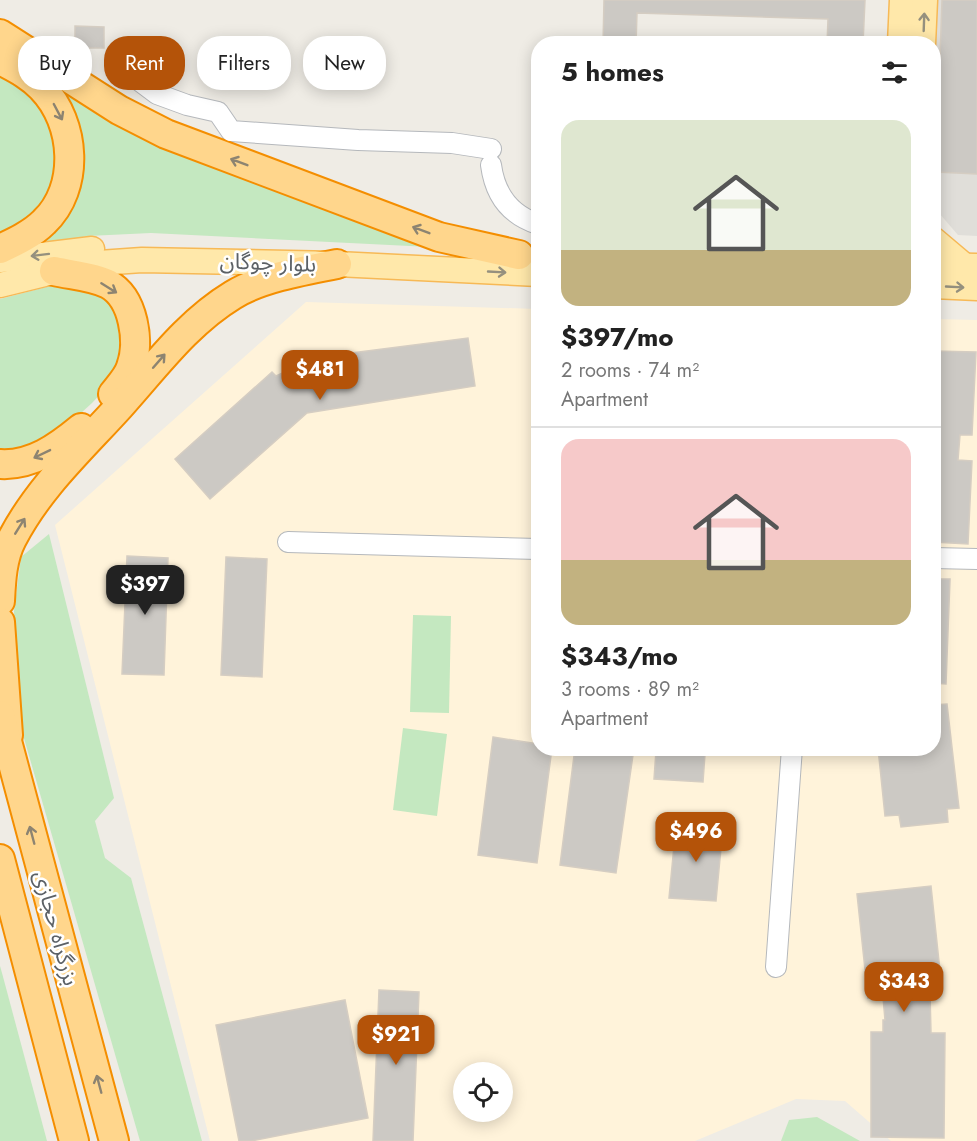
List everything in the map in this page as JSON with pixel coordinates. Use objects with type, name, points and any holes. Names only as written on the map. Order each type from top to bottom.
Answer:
[{"type":"highway","points":[[0,34],[119,110],[166,134],[439,237],[531,262]]},
{"type":"highway","points":[[0,60],[25,73],[43,89],[61,114],[68,143],[69,172],[60,201],[43,223],[19,240],[0,249]]},
{"type":"highway","points":[[0,601],[4,563],[11,541],[40,495],[77,450],[113,414],[187,329],[235,294],[288,273],[337,264]]},
{"type":"highway","points":[[0,464],[11,465],[48,452],[89,421],[111,397],[130,369],[137,344],[129,311],[122,297],[108,285],[54,271]]},
{"type":"highway","points":[[0,622],[9,749]]},
{"type":"highway","name":"بزرگراه حجازی","points":[[0,715],[114,1141]]},
{"type":"highway","name":"بزرگراه حجازی","points":[[0,859],[74,1141]]},
{"type":"highway","points":[[0,928],[61,1088]]},
{"type":"main road","points":[[900,36],[902,0]]},
{"type":"main road","points":[[923,36],[925,0]]},
{"type":"main road","points":[[941,244],[971,266]]},
{"type":"main road","name":"بلوار چوگان","points":[[0,260],[96,248],[180,246],[531,262]]},
{"type":"main road","name":"بلوار چوگان","points":[[0,285],[85,264],[142,260],[337,264],[531,262]]},
{"type":"main road","points":[[941,265],[971,266]]},
{"type":"main road","points":[[941,286],[977,288]]},
{"type":"street","points":[[152,90],[187,105],[218,112],[231,131],[358,140],[452,143],[491,157],[492,178],[503,201],[516,215],[531,221]]},
{"type":"street","points":[[288,542],[531,549]]},
{"type":"street","points":[[941,558],[977,559]]},
{"type":"street","points":[[776,967],[791,756]]},
{"type":"shaded area","points":[[932,0],[977,0],[977,236],[958,235],[941,215],[941,36],[932,36]]},
{"type":"shaded area","points":[[306,302],[531,309],[531,756],[941,756],[941,319],[977,320],[977,1141],[891,1141],[845,1101],[796,1099],[695,1141],[210,1141],[55,525]]},
{"type":"green space","points":[[0,71],[18,82],[18,90],[27,90],[50,115],[59,173],[38,214],[0,241]]},
{"type":"green space","points":[[53,90],[71,90],[430,247],[151,233],[88,236],[28,247],[59,218]]},
{"type":"green space","points":[[58,284],[104,294],[121,318],[127,351],[119,374],[92,403],[48,443],[0,458],[0,299]]},
{"type":"green space","points":[[49,534],[114,798],[95,821],[105,858],[131,878],[202,1141],[140,1141],[17,714],[14,611],[21,557]]},
{"type":"green space","points":[[413,615],[451,616],[449,713],[410,712]]},
{"type":"green space","points":[[403,728],[447,734],[437,816],[393,810]]},
{"type":"green space","points":[[0,966],[2,973],[47,1141],[0,1141]]},
{"type":"green space","points":[[817,1117],[860,1141],[781,1141],[789,1120]]},
{"type":"building","points":[[604,0],[865,0],[863,36],[827,36],[828,19],[637,13],[636,36],[603,36]]},
{"type":"building","points":[[942,0],[977,0],[977,174],[941,172]]},
{"type":"building","points":[[75,26],[104,27],[104,48],[92,48],[92,36],[75,36]]},
{"type":"building","points":[[468,338],[475,386],[307,413],[210,499],[175,459],[272,372],[276,376],[298,366],[297,360]]},
{"type":"building","points":[[941,351],[976,352],[972,435],[960,435],[958,460],[972,461],[968,544],[941,542]]},
{"type":"building","points":[[127,556],[168,558],[164,675],[122,674]]},
{"type":"building","points":[[226,557],[267,559],[262,677],[221,675]]},
{"type":"building","points":[[941,579],[950,579],[946,684],[941,684]]},
{"type":"building","points":[[941,704],[947,704],[959,808],[947,809],[948,822],[901,827],[899,815],[885,816],[879,756],[941,756]]},
{"type":"building","points":[[493,737],[531,743],[531,756],[551,756],[537,863],[478,855]]},
{"type":"building","points":[[574,756],[633,756],[616,873],[560,865]]},
{"type":"building","points":[[656,756],[705,756],[703,782],[654,779]]},
{"type":"building","points":[[676,825],[723,827],[716,901],[669,898]]},
{"type":"building","points":[[931,886],[942,990],[930,992],[931,1033],[945,1033],[944,1138],[871,1137],[871,1032],[883,1032],[883,1020],[885,1020],[883,997],[868,998],[857,894]]},
{"type":"building","points":[[379,990],[419,992],[413,1141],[373,1141]]},
{"type":"building","points":[[345,1000],[368,1118],[251,1141],[239,1141],[216,1025]]}]
